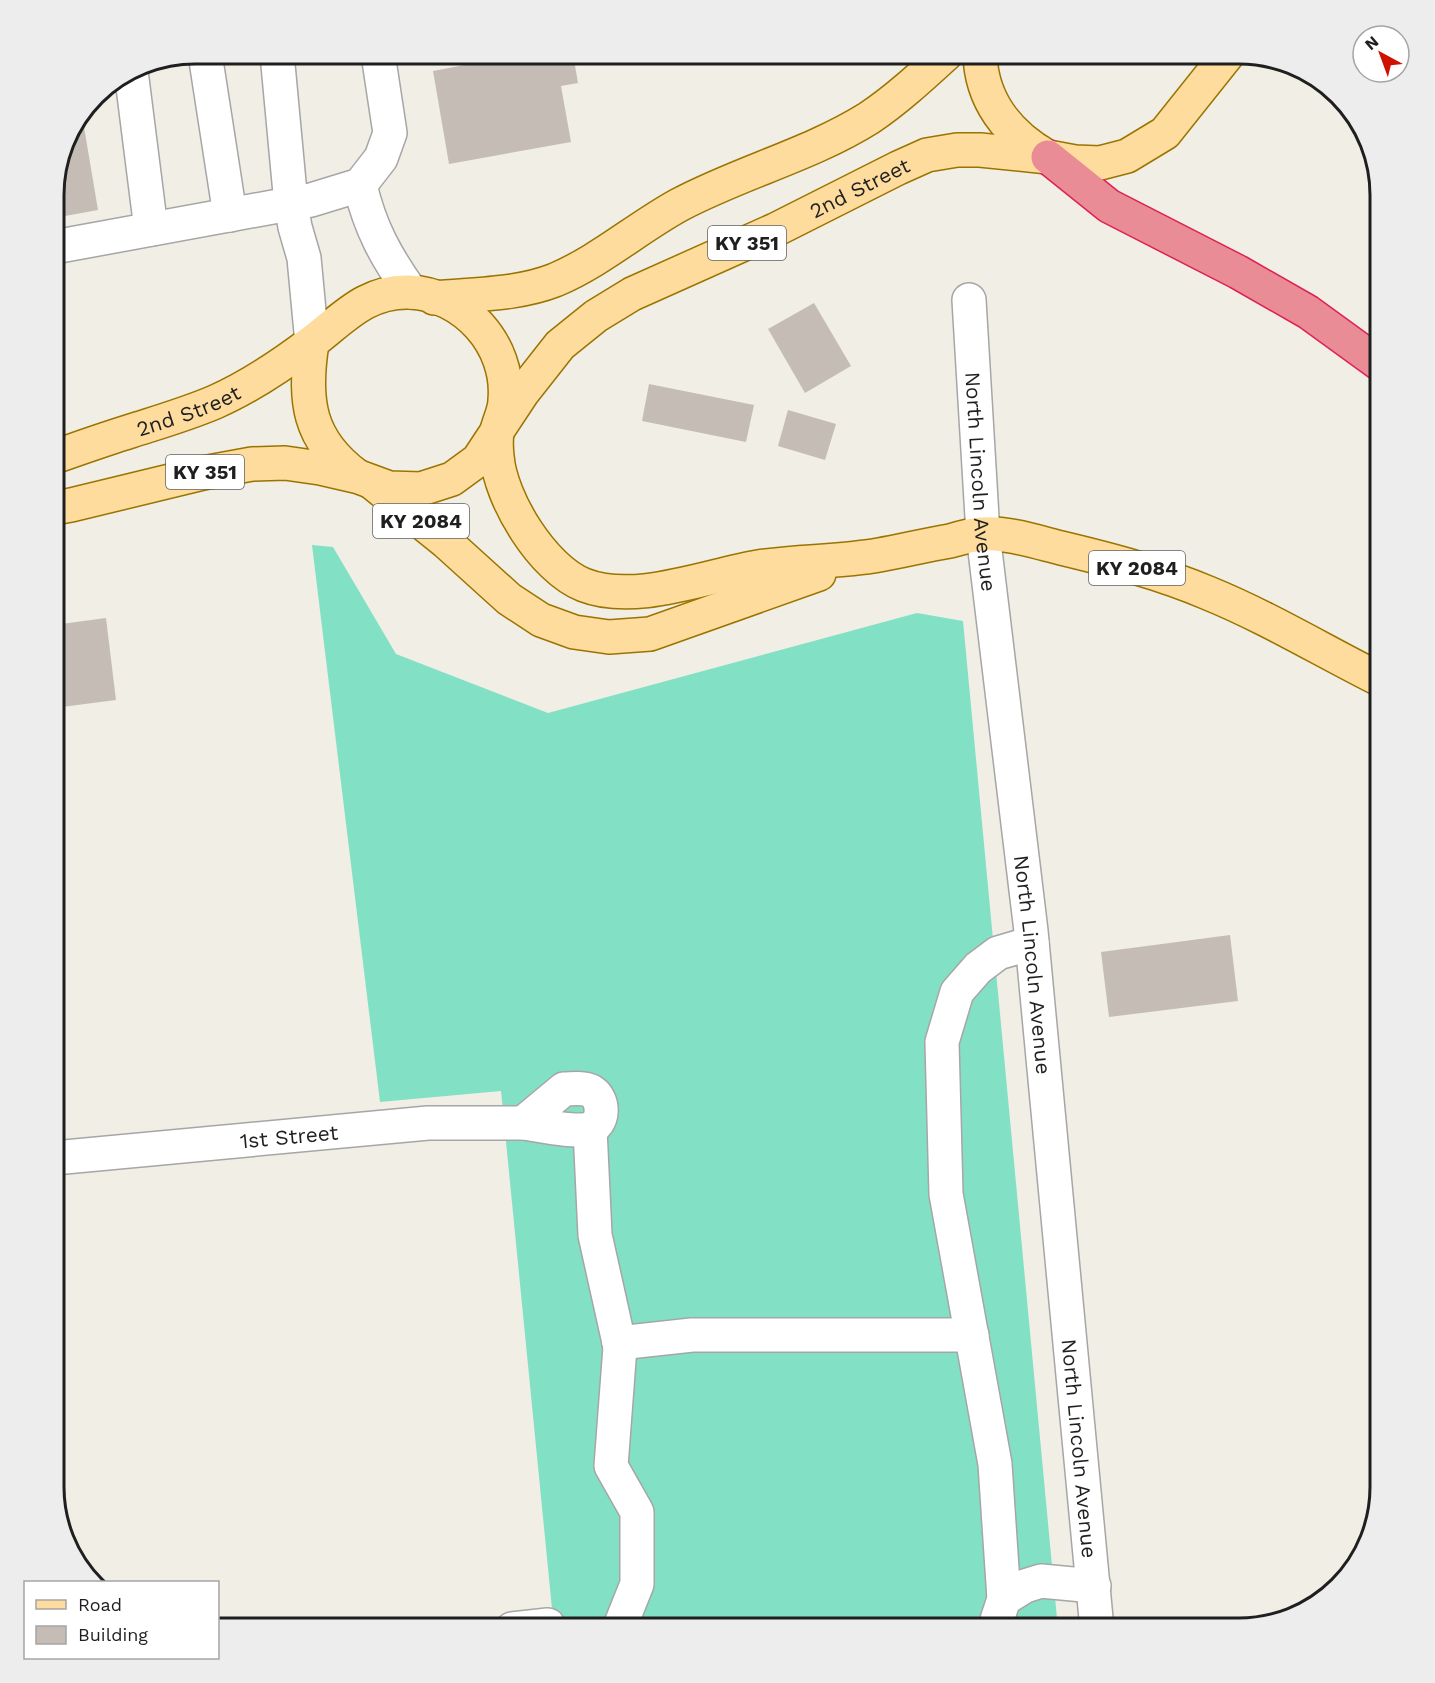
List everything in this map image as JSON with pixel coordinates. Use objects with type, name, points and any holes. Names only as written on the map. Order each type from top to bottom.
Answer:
[{"type":"highway","points":[[1048,157],[1109,206],[1238,272],[1308,312],[1370,357]]},
{"type":"main road","name":"2nd Street","points":[[65,453],[180,416],[218,401],[312,343],[360,304],[388,294],[422,295],[523,290],[554,280],[593,261],[680,205],[820,144],[869,117],[933,65]]},
{"type":"main road","name":"2nd Street","points":[[981,65],[986,90],[995,109],[1013,132],[1028,145],[1048,157]]},
{"type":"main road","name":"2nd Street","points":[[65,506],[203,473],[252,464],[285,463],[366,480],[389,488],[421,489],[452,479],[478,460],[523,392],[560,345],[596,316],[632,294],[776,230],[927,155],[957,150],[980,150],[1100,163],[1127,156],[1165,133],[1219,65]]},
{"type":"main road","name":"2nd Street","points":[[422,295],[440,299],[469,315],[491,339],[503,369],[506,402],[496,433]]},
{"type":"main road","name":"2nd Street","points":[[312,343],[308,372],[309,406],[313,421],[322,441],[333,457],[366,480]]},
{"type":"main road","name":"KY 2084","points":[[496,433],[497,460],[504,485],[535,545],[563,574],[581,584],[607,592],[663,587],[760,567],[875,556],[983,534],[1047,544],[1168,578],[1209,593],[1370,674]]},
{"type":"main road","name":"KY 2084","points":[[366,480],[446,542],[509,599],[541,620],[574,632],[609,637],[650,634],[875,556]]},
{"type":"street","points":[[207,65],[230,214]]},
{"type":"street","points":[[278,65],[291,204],[304,258],[312,343]]},
{"type":"street","points":[[65,245],[291,204],[360,185],[381,158],[390,133],[380,65]]},
{"type":"street","points":[[132,81],[151,229]]},
{"type":"street","points":[[360,185],[366,212],[391,263],[422,295]]},
{"type":"street","name":"North Lincoln Avenue","points":[[969,300],[983,534],[1032,943],[1096,1618]]},
{"type":"street","points":[[999,1614],[996,1464],[946,1194],[942,1042],[957,992],[978,968],[998,953],[1032,943]]},
{"type":"street","name":"1st Street","points":[[64,1157],[428,1123],[523,1123],[564,1089],[583,1089],[593,1092],[600,1101],[602,1112],[597,1123],[590,1129],[595,1235],[619,1343]]},
{"type":"street","points":[[623,1618],[637,1584],[637,1512],[611,1466],[619,1343],[692,1335],[972,1335]]},
{"type":"street","points":[[999,1614],[1025,1586],[1041,1581],[1094,1586]]},
{"type":"green space","points":[[312,545],[333,547],[396,654],[548,713],[917,613],[963,621],[1057,1618],[553,1618],[501,1091],[380,1102]]},
{"type":"building","points":[[464,65],[575,65],[578,83],[561,86],[571,142],[449,164],[433,71]]},
{"type":"building","points":[[84,128],[98,210],[65,216],[67,170],[74,145]]},
{"type":"building","points":[[814,303],[851,366],[805,393],[768,329]]},
{"type":"building","points":[[649,384],[754,405],[746,442],[642,421]]},
{"type":"building","points":[[788,410],[836,424],[825,460],[778,446]]},
{"type":"building","points":[[106,618],[116,700],[65,707],[65,624]]},
{"type":"building","points":[[1230,935],[1238,1001],[1109,1017],[1101,952]]}]
